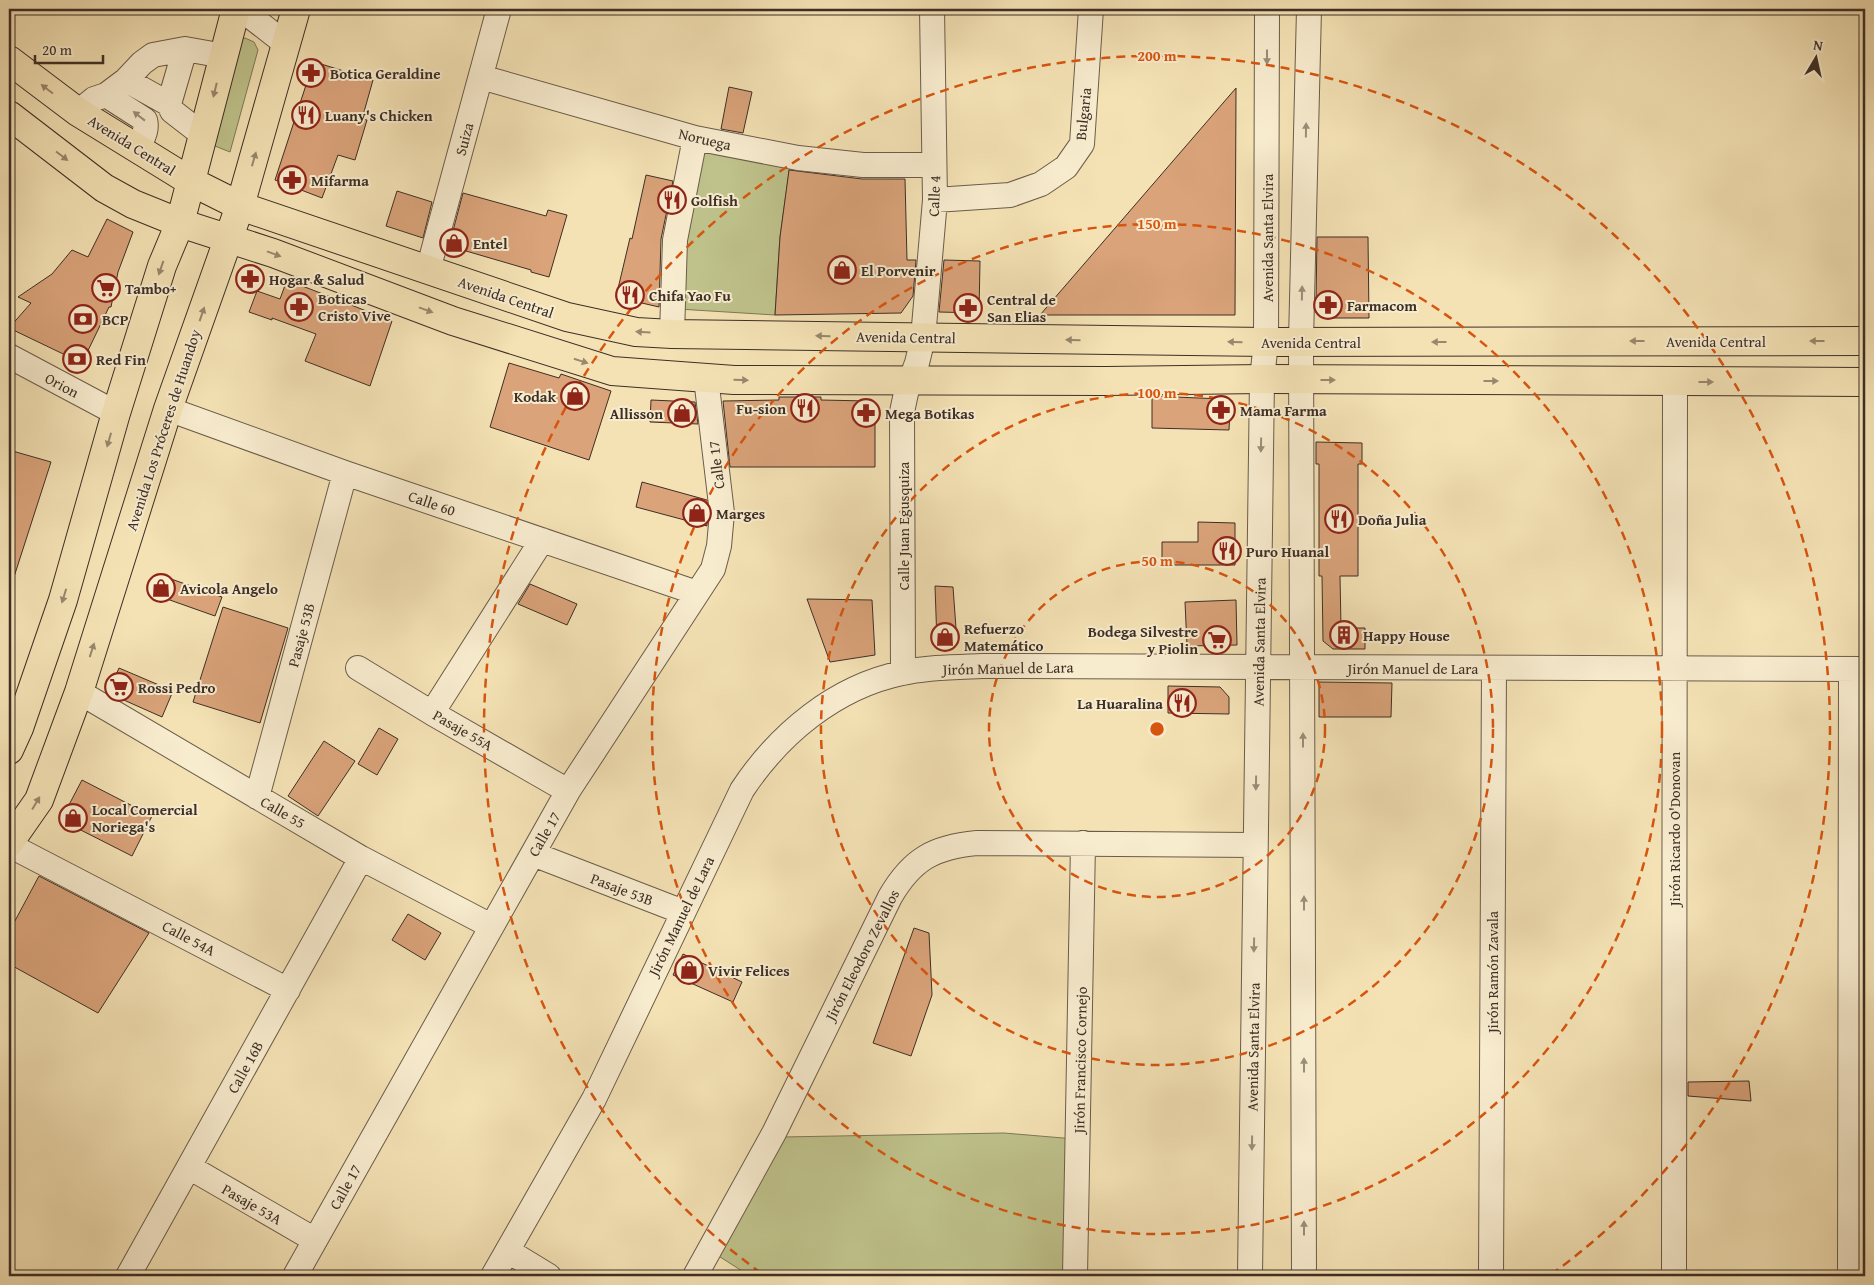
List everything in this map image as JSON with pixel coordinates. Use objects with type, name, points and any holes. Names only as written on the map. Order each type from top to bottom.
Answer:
[{"type":"main road","points":[[9,750],[19,728],[62,600],[116,413],[162,266],[180,223],[236,9]]},
{"type":"main road","name":"Avenida Los Próceres de Huandoy","points":[[9,844],[39,800],[79,692],[168,409],[240,206],[296,9]]},
{"type":"main road","name":"Avenida Central","points":[[9,60],[78,112],[190,181],[240,206],[567,318],[636,332],[1266,342],[1865,341]]},
{"type":"main road","points":[[9,116],[104,188],[133,204],[180,223],[228,238],[453,321],[612,371],[743,380],[1106,381],[1262,379],[1865,382]]},
{"type":"street","points":[[241,9],[286,44]]},
{"type":"street","name":"Suiza","points":[[428,270],[499,9]]},
{"type":"street","name":"Calle 4","points":[[911,380],[923,338],[935,200],[932,9]]},
{"type":"street","name":"Bulgaria","points":[[935,200],[1010,195],[1040,184],[1066,167],[1082,144],[1091,9]]},
{"type":"street","name":"Avenida Santa Elvira","points":[[1250,1276],[1262,379],[1266,342],[1268,9]]},
{"type":"street","points":[[1304,1276],[1301,341],[1308,9]]},
{"type":"street","points":[[78,112],[94,99],[106,95],[126,80],[142,62],[153,55],[185,49],[224,56]]},
{"type":"street","points":[[168,104],[185,49]]},
{"type":"street","name":"Noruega","points":[[481,77],[695,138],[807,159],[863,165],[934,165]]},
{"type":"street","points":[[126,80],[168,104],[172,111],[203,135]]},
{"type":"street","points":[[106,95],[145,120],[145,133],[138,149]]},
{"type":"street","points":[[672,334],[675,240],[695,138]]},
{"type":"street","name":"Orion","points":[[9,356],[116,413]]},
{"type":"street","name":"Calle 17","points":[[296,1276],[568,791],[713,569],[719,546],[722,513],[706,378]]},
{"type":"street","name":"Calle Juan Egusquiza","points":[[903,673],[902,412],[911,380]]},
{"type":"street","name":"Jirón Ricardo O'Donovan","points":[[1674,1276],[1675,382]]},
{"type":"street","name":"Calle 60","points":[[168,409],[345,473],[698,592]]},
{"type":"street","name":"Pasaje 53B","points":[[257,797],[345,473]]},
{"type":"street","points":[[432,713],[542,540]]},
{"type":"street","name":"Jirón Manuel de Lara","points":[[493,1276],[594,1099],[742,790],[768,755],[807,718],[826,705],[869,683],[903,673],[940,668],[982,666],[1858,669]]},
{"type":"street","name":"Pasaje 55A","points":[[358,668],[568,791]]},
{"type":"street","name":"Jirón Ramón Zavala","points":[[1491,1276],[1494,668]]},
{"type":"street","points":[[1850,1276],[1858,847],[1858,669]]},
{"type":"street","name":"Calle 55","points":[[79,692],[361,858],[491,926]]},
{"type":"street","name":"Jirón Eleodoro Zevallos","points":[[695,1276],[774,1133],[890,896],[908,869],[939,849],[956,844],[977,842],[1255,845]]},
{"type":"street","name":"Calle 54A","points":[[9,844],[288,990]]},
{"type":"street","name":"Jirón Francisco Cornejo","points":[[1076,1276],[1083,844]]},
{"type":"street","name":"Pasaje 53B","points":[[533,854],[683,912]]},
{"type":"street","name":"Calle 16B","points":[[128,1276],[361,858]]},
{"type":"street","name":"Pasaje 53A","points":[[189,1167],[316,1240]]},
{"type":"street","points":[[508,1251],[549,1276]]},
{"type":"green space","points":[[245,38],[254,42],[258,50],[230,152],[205,142],[237,40]]},
{"type":"green space","points":[[700,144],[791,158],[780,237],[775,315],[678,309]]},
{"type":"green space","points":[[1004,1133],[1075,1139],[1071,1276],[750,1276],[717,1255],[782,1137]]},
{"type":"building","points":[[308,60],[373,80],[362,119],[367,120],[355,160],[338,155],[322,198],[275,180],[307,82],[301,81]]},
{"type":"building","points":[[729,87],[752,92],[743,133],[721,129]]},
{"type":"building","points":[[1236,88],[1235,315],[1040,315]]},
{"type":"building","name":"El Porvenir","points":[[789,170],[862,179],[905,179],[907,260],[916,260],[913,296],[901,313],[775,315],[780,237]]},
{"type":"building","points":[[646,175],[673,181],[661,239],[659,307],[616,297],[630,238],[632,239]]},
{"type":"building","points":[[397,191],[432,202],[423,238],[386,226]]},
{"type":"building","points":[[463,193],[546,216],[548,210],[567,215],[549,277],[449,246]]},
{"type":"building","points":[[107,219],[133,232],[118,272],[111,307],[109,307],[82,363],[9,328],[31,303],[18,297],[52,274],[72,250],[88,257]]},
{"type":"building","points":[[1317,237],[1368,237],[1369,318],[1330,318],[1316,303]]},
{"type":"building","points":[[944,260],[980,261],[979,313],[939,312]]},
{"type":"building","points":[[287,280],[392,321],[370,386],[305,361],[316,334],[249,312],[257,291],[280,299]]},
{"type":"building","points":[[509,363],[559,378],[561,374],[611,391],[589,460],[490,427]]},
{"type":"building","points":[[1152,396],[1222,399],[1230,410],[1229,430],[1152,428]]},
{"type":"building","points":[[779,397],[821,397],[821,400],[868,401],[875,412],[875,467],[730,467],[723,401],[779,400]]},
{"type":"building","points":[[651,400],[695,402],[698,424],[650,422]]},
{"type":"building","points":[[1316,442],[1362,443],[1362,464],[1358,464],[1358,576],[1340,576],[1341,628],[1365,628],[1365,649],[1333,649],[1323,641],[1322,576],[1319,576],[1319,464],[1316,464]]},
{"type":"building","points":[[9,450],[51,462],[13,580],[9,580]]},
{"type":"building","points":[[642,482],[707,500],[707,526],[636,507]]},
{"type":"building","points":[[1198,522],[1235,523],[1235,565],[1162,565],[1162,542],[1198,542]]},
{"type":"building","points":[[157,574],[222,597],[215,616],[150,593]]},
{"type":"building","points":[[530,584],[577,604],[567,625],[518,604]]},
{"type":"building","points":[[935,586],[953,587],[957,642],[937,643]]},
{"type":"building","points":[[807,599],[872,600],[875,655],[830,662]]},
{"type":"building","points":[[1236,600],[1237,645],[1187,646],[1185,602]]},
{"type":"building","points":[[223,607],[288,628],[260,723],[193,702]]},
{"type":"building","points":[[119,668],[173,691],[162,717],[108,693]]},
{"type":"building","points":[[1319,682],[1392,683],[1391,717],[1319,717]]},
{"type":"building","points":[[1168,686],[1220,687],[1229,697],[1229,714],[1168,713]]},
{"type":"building","points":[[379,728],[398,739],[377,775],[358,764]]},
{"type":"building","points":[[324,741],[355,761],[318,816],[288,796]]},
{"type":"building","points":[[82,780],[152,816],[132,856],[61,820]]},
{"type":"building","points":[[39,876],[149,933],[98,1013],[9,964],[9,932]]},
{"type":"building","points":[[408,914],[441,933],[425,960],[392,940]]},
{"type":"building","points":[[914,928],[929,933],[932,995],[911,1056],[873,1043]]},
{"type":"building","points":[[683,954],[742,982],[733,1002],[673,975]]},
{"type":"building","points":[[1749,1081],[1751,1101],[1688,1096],[1688,1082]]},
{"type":"place","name":"Botica Geraldine","points":[[311,73]]},
{"type":"place","name":"Luany's Chicken","points":[[306,115]]},
{"type":"place","name":"Mifarma","points":[[292,180]]},
{"type":"place","name":"Golfish","points":[[672,200]]},
{"type":"place","name":"Entel","points":[[454,243]]},
{"type":"place","name":"El Porvenir","points":[[842,270]]},
{"type":"place","name":"Hogar & Salud","points":[[250,279]]},
{"type":"place","name":"Tambo+","points":[[106,288]]},
{"type":"place","name":"Chifa Yao Fu","points":[[630,295]]},
{"type":"place","name":"Farmacom","points":[[1328,305]]},
{"type":"place","name":"Boticas Cristo Vive","points":[[299,307]]},
{"type":"place","name":"Central de San Elias","points":[[968,308]]},
{"type":"place","name":"BCP","points":[[83,319]]},
{"type":"place","name":"Red Fin","points":[[77,359]]},
{"type":"place","name":"Kodak","points":[[575,396]]},
{"type":"place","name":"Fu-sion","points":[[805,408]]},
{"type":"place","name":"Mama Farma","points":[[1221,410]]},
{"type":"place","name":"Allisson","points":[[682,413]]},
{"type":"place","name":"Mega Botikas","points":[[866,413]]},
{"type":"place","name":"Marges","points":[[697,513]]},
{"type":"place","name":"Doña Julia","points":[[1339,519]]},
{"type":"place","name":"Puro Huanal","points":[[1227,551]]},
{"type":"place","name":"Avicola Angelo","points":[[161,588]]},
{"type":"place","name":"Happy House","points":[[1344,635]]},
{"type":"place","name":"Refuerzo Matemático","points":[[945,637]]},
{"type":"place","name":"Bodega Silvestre y Piolin","points":[[1217,640]]},
{"type":"place","name":"Rossi Pedro","points":[[119,687]]},
{"type":"place","name":"La Huaralina","points":[[1182,703]]},
{"type":"place","name":"Local Comercial Noriega's","points":[[73,818]]},
{"type":"place","name":"Vivir Felices","points":[[689,970]]}]
